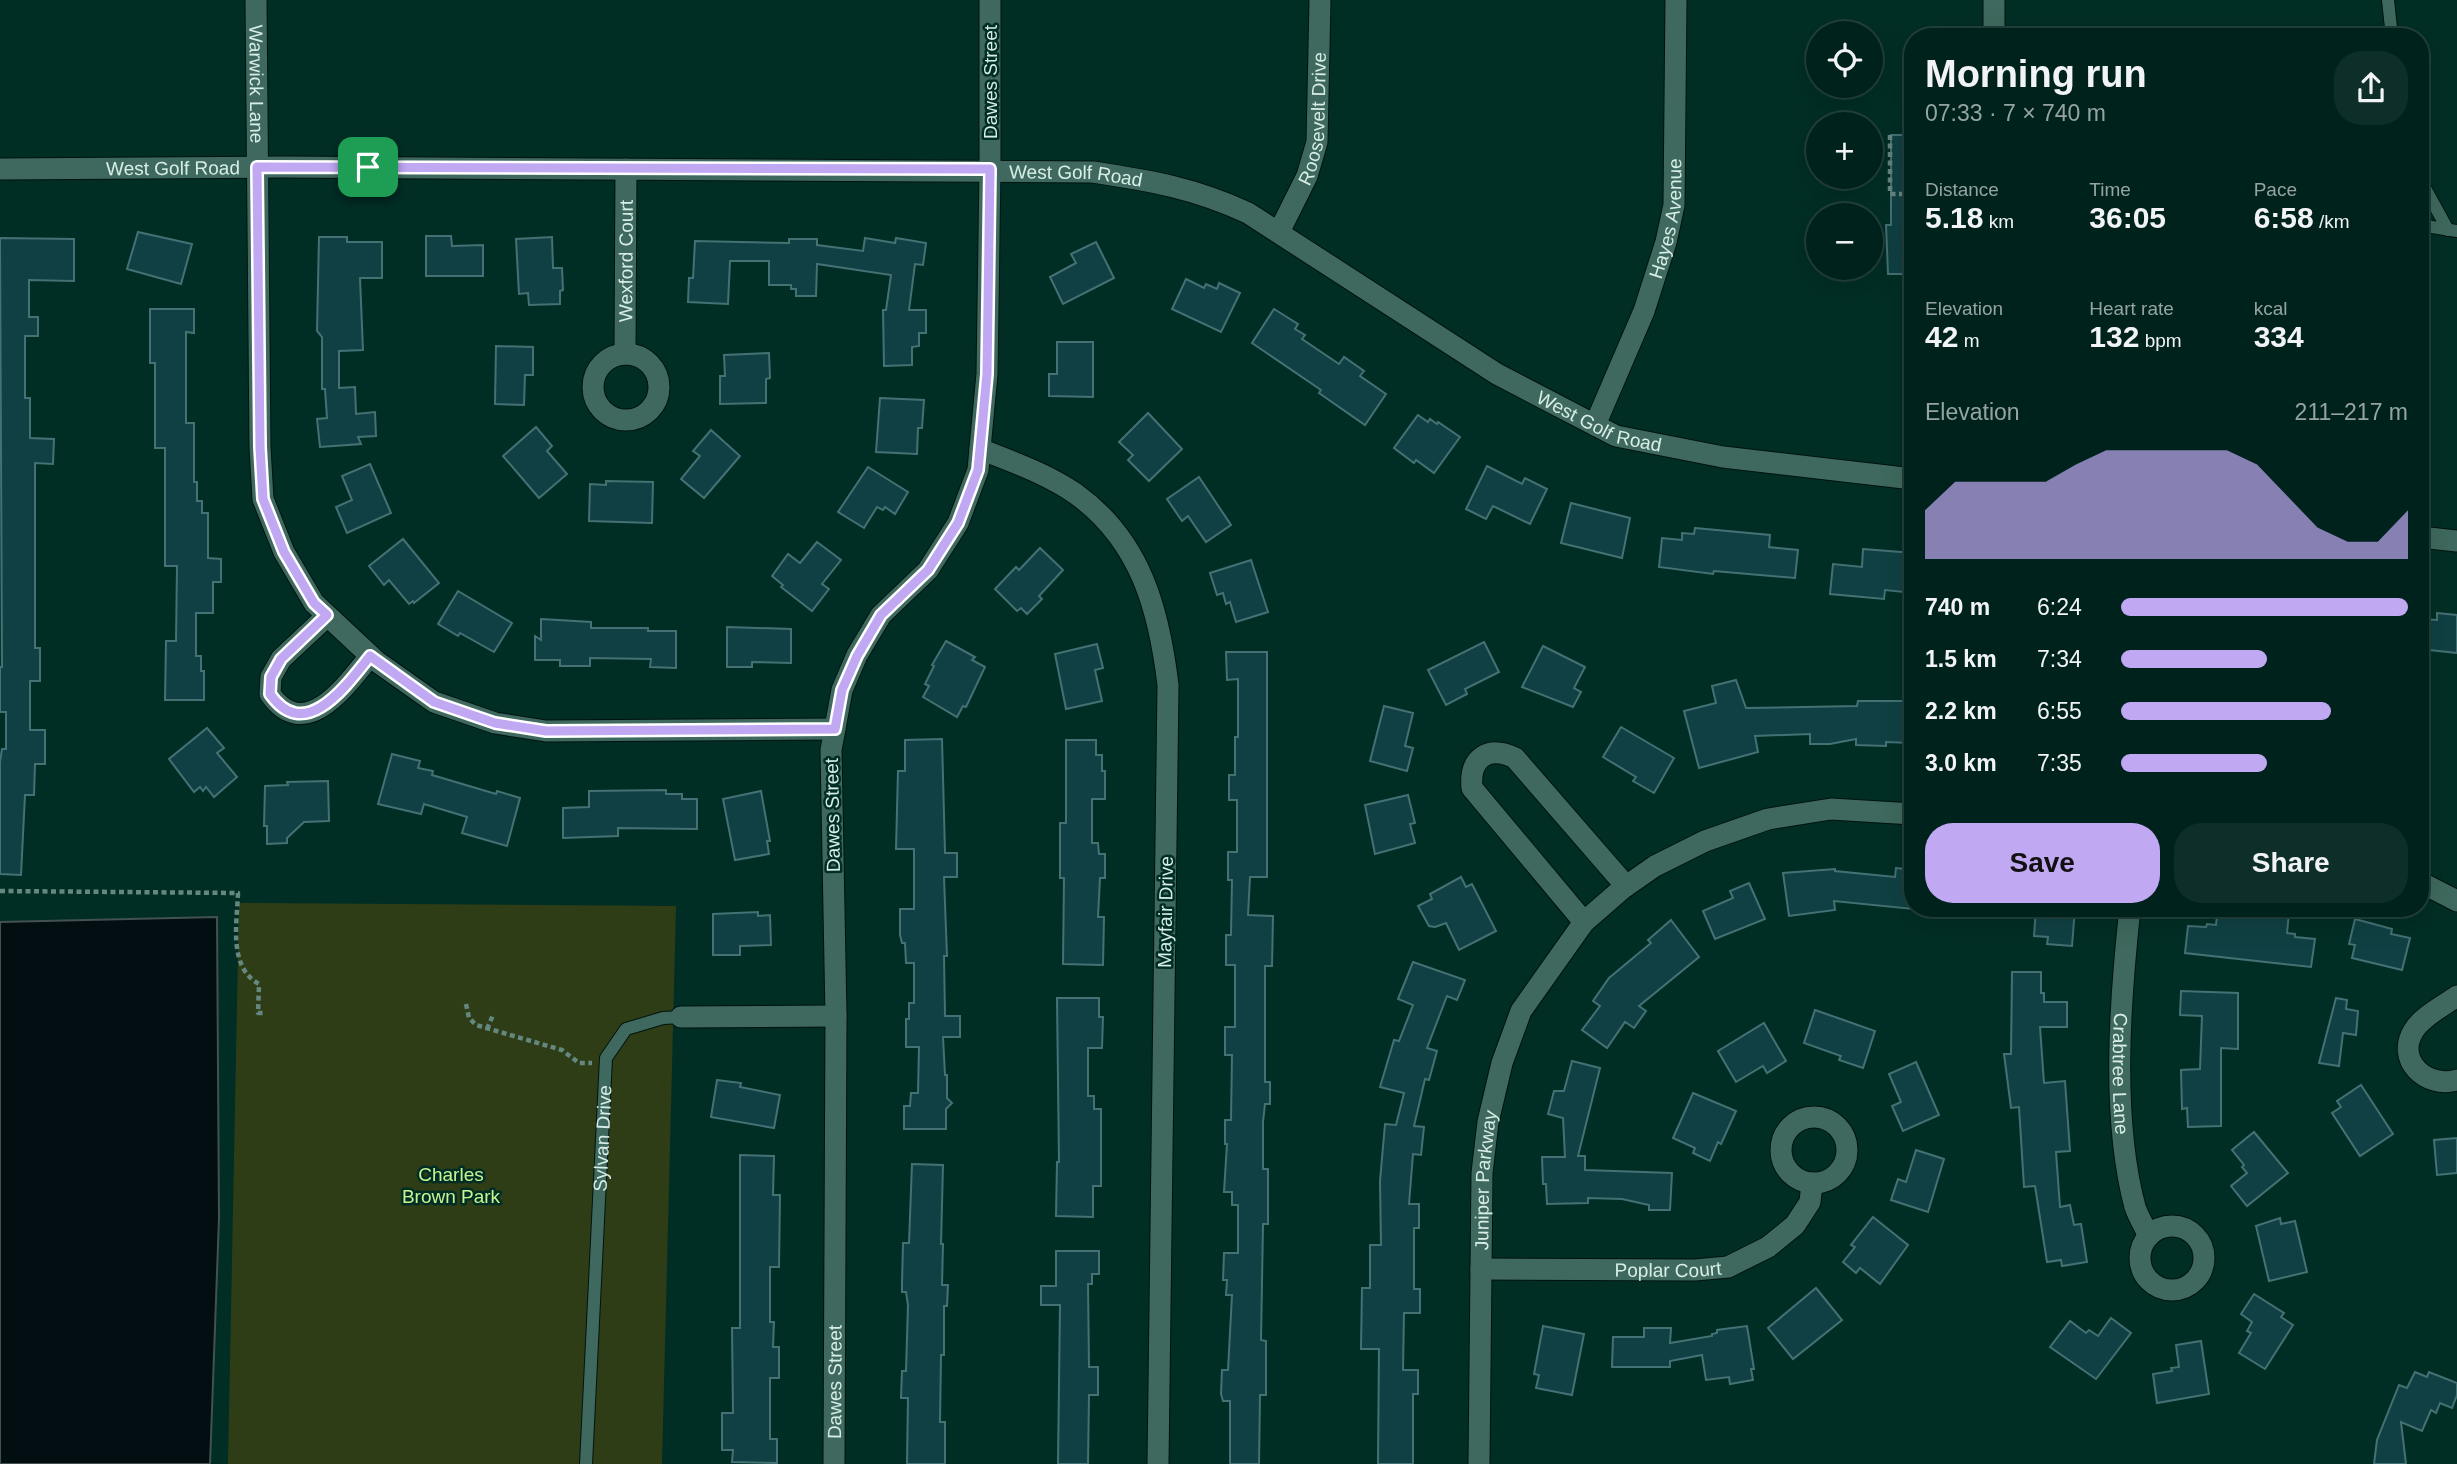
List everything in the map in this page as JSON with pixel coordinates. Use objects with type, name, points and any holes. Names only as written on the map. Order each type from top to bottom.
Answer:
[{"type":"street","name":"Warwick Lane","points":[[256,0],[260,447],[263,499],[284,552],[314,603],[370,656],[434,702],[495,723],[546,731],[835,729]]},
{"type":"street","name":"Dawes Street","points":[[834,1464],[836,1016],[831,750],[842,690],[857,656],[881,615],[928,570],[958,523],[978,470],[987,374],[990,0]]},
{"type":"street","name":"Roosevelt Drive","points":[[1279,232],[1307,176],[1317,142],[1320,0]]},
{"type":"street","name":"Hayes Avenue","points":[[1595,425],[1644,312],[1666,242],[1674,205],[1676,0]]},
{"type":"street","points":[[1994,0],[1994,28]]},
{"type":"street","name":"West Golf Road","points":[[0,169],[990,169],[1093,172],[1170,184],[1213,197],[1248,213],[1497,374],[1616,436],[1723,457],[1904,478]]},
{"type":"street","name":"Wexford Court","points":[[625,354],[626,169]]},
{"type":"street","name":"Mayfair Drive","points":[[980,449],[1042,474],[1076,494],[1106,520],[1133,556],[1150,592],[1162,635],[1168,685],[1158,1464]]},
{"type":"street","points":[[2429,538],[2457,541]]},
{"type":"street","points":[[327,615],[281,659],[271,677],[270,694],[278,706],[295,715],[308,715],[320,708],[352,678],[370,656]]},
{"type":"street","points":[[1584,922],[1472,788],[1470,774],[1479,758],[1502,751],[1515,758],[1626,886]]},
{"type":"street","name":"Juniper Parkway","points":[[1479,1464],[1482,1173],[1488,1122],[1502,1063],[1521,1011],[1584,922],[1626,886],[1655,866],[1705,841],[1768,819],[1831,809],[1904,813]]},
{"type":"street","points":[[2429,887],[2457,901]]},
{"type":"street","name":"Crabtree Lane","points":[[2129,917],[2121,1036],[2122,1125],[2136,1208],[2149,1236]]},
{"type":"street","points":[[2457,996],[2419,1023],[2409,1044],[2414,1067],[2422,1075],[2432,1081],[2444,1083],[2457,1080]]},
{"type":"street","name":"Sylvan Drive","points":[[681,1017],[836,1016]]},
{"type":"street","name":"Poplar Court","points":[[1481,1269],[1695,1270],[1728,1267],[1769,1247],[1795,1226],[1810,1202],[1812,1183]]},
{"type":"lane","points":[[2388,0],[2391,28]]},
{"type":"lane","points":[[2429,194],[2453,230]]},
{"type":"lane","points":[[2429,226],[2453,230]]},
{"type":"lane","name":"Sylvan Drive","points":[[586,1464],[606,1058],[626,1029],[663,1018],[681,1017]]},
{"type":"path","points":[[1890,135],[1890,194],[1904,194]]},
{"type":"path","points":[[0,891],[238,893],[237,952],[249,979],[259,984],[258,1013],[263,1013]]},
{"type":"path","points":[[466,1004],[468,1018],[476,1025],[562,1051],[579,1063],[606,1063]]},
{"type":"path","points":[[487,1029],[494,1015]]},
{"type":"green space","name":"Charles Brown Park","points":[[239,903],[676,906],[662,1464],[228,1464]]},
{"type":"shaded area","points":[[217,917],[219,1218],[210,1464],[0,1464],[0,922]]},
{"type":"building","points":[[1891,135],[1904,135],[1904,274],[1888,274],[1886,225],[1891,225]]},
{"type":"building","points":[[138,232],[192,244],[181,284],[127,269]]},
{"type":"building","points":[[426,236],[451,236],[452,246],[483,245],[483,276],[426,276]]},
{"type":"building","points":[[319,237],[347,237],[347,242],[382,242],[382,278],[360,278],[363,350],[339,351],[339,388],[355,387],[356,414],[375,412],[376,436],[358,437],[361,444],[320,447],[317,419],[327,418],[325,389],[322,389],[322,337],[317,331]]},
{"type":"building","points":[[552,237],[553,268],[562,268],[563,290],[560,291],[560,304],[529,305],[528,293],[519,294],[516,239]]},
{"type":"building","points":[[0,238],[74,239],[74,281],[29,280],[29,317],[38,317],[38,336],[25,336],[25,398],[30,398],[30,438],[54,439],[53,464],[35,463],[35,648],[40,648],[40,681],[30,681],[30,730],[45,730],[45,764],[35,764],[34,795],[25,795],[21,875],[0,874],[0,762],[2,749],[6,749],[6,712],[0,712]]},
{"type":"building","points":[[865,238],[895,243],[896,238],[926,243],[923,265],[915,264],[909,310],[926,310],[926,333],[919,333],[919,346],[912,347],[912,365],[884,366],[883,310],[886,310],[891,275],[817,264],[816,296],[796,296],[796,289],[791,289],[791,285],[769,285],[769,261],[730,261],[728,304],[688,302],[689,278],[693,278],[695,241],[789,243],[789,239],[817,239],[817,245],[863,251]]},
{"type":"building","points":[[1096,242],[1114,278],[1063,304],[1050,277],[1076,263],[1071,254]]},
{"type":"building","points":[[1186,279],[1204,288],[1206,284],[1217,289],[1219,283],[1240,293],[1221,332],[1172,309]]},
{"type":"building","points":[[150,309],[194,309],[194,333],[186,332],[186,423],[194,423],[194,482],[197,482],[197,501],[202,501],[202,513],[208,513],[208,558],[221,559],[221,582],[213,582],[213,613],[196,613],[196,656],[201,656],[201,671],[204,671],[204,700],[165,700],[166,641],[176,641],[177,566],[165,566],[165,448],[155,448],[155,363],[150,363]]},
{"type":"building","points":[[1274,309],[1298,324],[1295,329],[1305,335],[1302,339],[1339,364],[1344,357],[1364,371],[1360,376],[1386,394],[1365,425],[1319,393],[1321,390],[1252,343]]},
{"type":"building","points":[[1057,342],[1093,342],[1093,397],[1049,396],[1049,374],[1057,374]]},
{"type":"building","points":[[496,346],[533,347],[533,375],[525,375],[524,405],[495,404]]},
{"type":"building","points":[[769,353],[770,378],[766,379],[766,403],[720,404],[720,376],[725,376],[724,355]]},
{"type":"building","points":[[880,398],[924,400],[922,428],[918,428],[917,454],[876,452]]},
{"type":"building","points":[[1148,413],[1182,449],[1149,481],[1128,460],[1133,455],[1119,442]]},
{"type":"building","points":[[1418,415],[1428,422],[1430,419],[1437,424],[1438,422],[1460,437],[1434,473],[1416,460],[1414,463],[1394,448]]},
{"type":"building","points":[[536,427],[552,446],[547,451],[567,474],[539,498],[503,456]]},
{"type":"building","points":[[711,430],[740,456],[704,498],[681,479],[700,456],[693,451]]},
{"type":"building","points":[[370,464],[391,513],[347,533],[336,507],[352,500],[342,476]]},
{"type":"building","points":[[1487,466],[1522,484],[1525,478],[1547,489],[1530,524],[1493,506],[1486,519],[1466,509]]},
{"type":"building","points":[[868,467],[908,492],[895,514],[885,507],[883,510],[877,507],[864,528],[838,512]]},
{"type":"building","points":[[1199,477],[1231,525],[1206,542],[1188,516],[1182,521],[1167,499]]},
{"type":"building","points":[[606,481],[653,482],[652,523],[589,521],[590,484],[606,485]]},
{"type":"building","points":[[1571,503],[1630,518],[1622,558],[1561,543]]},
{"type":"building","points":[[1695,528],[1770,535],[1769,547],[1798,550],[1795,578],[1714,571],[1713,574],[1659,567],[1662,538],[1682,540],[1682,533],[1694,534]]},
{"type":"building","points":[[403,539],[439,583],[409,604],[389,580],[384,585],[369,566]]},
{"type":"building","points":[[817,542],[841,560],[822,584],[829,589],[812,611],[781,587],[783,585],[772,576],[788,554],[800,563]]},
{"type":"building","points":[[1040,548],[1063,570],[1039,596],[1042,599],[1027,614],[1021,608],[1017,611],[995,589],[1016,567],[1019,570]]},
{"type":"building","points":[[1863,549],[1904,552],[1904,592],[1885,590],[1884,599],[1830,594],[1833,564],[1862,567]]},
{"type":"building","points":[[1251,560],[1268,612],[1236,622],[1230,602],[1226,604],[1223,593],[1217,595],[1210,573]]},
{"type":"building","points":[[458,591],[512,623],[494,652],[438,624]]},
{"type":"building","points":[[2437,613],[2457,615],[2457,653],[2429,650],[2429,620],[2437,620]]},
{"type":"building","points":[[541,619],[591,622],[591,628],[676,631],[676,668],[650,667],[651,659],[590,658],[590,666],[560,666],[560,660],[535,660],[535,636],[541,640]]},
{"type":"building","points":[[727,627],[791,629],[791,663],[752,662],[752,667],[727,667]]},
{"type":"building","points":[[946,641],[975,657],[972,660],[985,667],[966,707],[963,706],[957,717],[923,697],[929,686],[925,684],[934,666],[932,665]]},
{"type":"building","points":[[1484,642],[1499,672],[1465,689],[1467,694],[1446,705],[1428,670]]},
{"type":"building","points":[[1097,644],[1103,668],[1095,670],[1102,701],[1066,709],[1055,654]]},
{"type":"building","points":[[1543,646],[1585,667],[1574,688],[1581,692],[1573,707],[1522,687]]},
{"type":"building","points":[[1226,652],[1267,652],[1267,877],[1250,877],[1248,915],[1273,916],[1272,966],[1265,966],[1265,1082],[1270,1082],[1270,1104],[1265,1104],[1263,1122],[1263,1169],[1268,1169],[1268,1224],[1263,1224],[1261,1340],[1266,1341],[1266,1395],[1260,1395],[1259,1464],[1230,1464],[1230,1401],[1223,1401],[1221,1394],[1222,1370],[1228,1370],[1232,1295],[1226,1295],[1227,1280],[1223,1280],[1224,1253],[1238,1253],[1238,1205],[1232,1205],[1232,1192],[1224,1192],[1227,1144],[1225,1120],[1231,1120],[1232,1055],[1225,1055],[1225,1027],[1235,1027],[1235,965],[1226,965],[1226,935],[1231,935],[1232,880],[1228,880],[1228,852],[1237,852],[1237,800],[1229,800],[1229,775],[1235,775],[1235,737],[1238,737],[1238,679],[1227,680]]},
{"type":"building","points":[[1736,680],[1746,708],[1857,706],[1858,701],[1904,701],[1904,743],[1886,742],[1886,746],[1856,745],[1856,739],[1830,744],[1810,744],[1810,734],[1755,736],[1758,752],[1699,768],[1684,711],[1716,703],[1712,686]]},
{"type":"building","points":[[1384,706],[1413,713],[1405,746],[1413,748],[1407,771],[1370,761]]},
{"type":"building","points":[[1621,727],[1674,758],[1654,793],[1633,781],[1636,777],[1603,757]]},
{"type":"building","points":[[207,728],[224,748],[217,753],[237,777],[214,797],[206,787],[203,791],[200,787],[194,792],[169,759]]},
{"type":"building","points":[[942,739],[945,853],[957,853],[957,877],[944,877],[947,956],[944,956],[945,1016],[960,1016],[960,1037],[943,1037],[947,1098],[952,1103],[946,1109],[946,1129],[904,1129],[904,1106],[910,1106],[911,1093],[918,1093],[919,1047],[906,1047],[906,1019],[909,1019],[909,1003],[914,1003],[914,963],[906,963],[905,943],[902,943],[900,935],[900,909],[914,909],[914,849],[896,849],[898,771],[905,771],[905,740]]},
{"type":"building","points":[[1066,740],[1096,740],[1096,755],[1102,755],[1102,771],[1105,771],[1105,799],[1092,799],[1092,843],[1098,843],[1099,854],[1105,854],[1105,878],[1100,878],[1098,917],[1104,917],[1103,965],[1063,964],[1064,878],[1060,878],[1060,823],[1066,823]]},
{"type":"building","points":[[392,754],[420,761],[418,768],[433,771],[432,775],[496,794],[497,791],[520,798],[507,846],[462,833],[467,817],[424,804],[421,814],[378,804]]},
{"type":"building","points":[[328,781],[329,821],[304,822],[287,838],[287,843],[267,844],[267,826],[264,826],[265,786],[288,785],[287,782]]},
{"type":"building","points":[[666,790],[666,794],[682,794],[682,799],[697,799],[697,829],[618,828],[618,836],[563,838],[563,808],[589,807],[589,791]]},
{"type":"building","points":[[761,791],[770,841],[767,841],[769,854],[735,860],[723,799]]},
{"type":"building","points":[[1408,795],[1415,823],[1410,824],[1415,843],[1375,854],[1365,805]]},
{"type":"building","points":[[1896,868],[1904,869],[1904,908],[1834,901],[1835,910],[1789,916],[1783,873],[1835,869],[1895,877]]},
{"type":"building","points":[[1461,877],[1466,887],[1472,884],[1496,931],[1459,950],[1446,923],[1429,926],[1418,906],[1432,899],[1430,894]]},
{"type":"building","points":[[1749,883],[1765,919],[1715,939],[1703,911],[1733,898],[1730,891]]},
{"type":"building","points":[[758,912],[758,916],[770,915],[771,945],[740,946],[740,955],[713,955],[713,914]]},
{"type":"building","points":[[2035,917],[2074,917],[2072,946],[2047,944],[2048,937],[2034,936]]},
{"type":"building","points":[[2217,917],[2289,917],[2287,933],[2295,934],[2295,937],[2315,939],[2311,967],[2185,953],[2188,926],[2216,925]]},
{"type":"building","points":[[2355,919],[2392,929],[2391,934],[2410,938],[2402,970],[2352,958],[2355,945],[2349,944]]},
{"type":"building","points":[[1671,920],[1699,957],[1639,1006],[1646,1011],[1634,1028],[1625,1022],[1607,1048],[1582,1030],[1600,1006],[1593,1001],[1609,978],[1651,943],[1648,940]]},
{"type":"building","points":[[1413,962],[1465,980],[1457,1000],[1447,996],[1427,1048],[1437,1051],[1429,1080],[1425,1079],[1414,1126],[1424,1127],[1421,1155],[1413,1154],[1409,1204],[1419,1204],[1419,1228],[1414,1228],[1414,1289],[1420,1289],[1420,1313],[1404,1313],[1403,1370],[1418,1370],[1418,1394],[1413,1394],[1413,1464],[1378,1464],[1379,1349],[1361,1349],[1362,1288],[1370,1288],[1370,1245],[1381,1245],[1380,1181],[1385,1124],[1396,1125],[1404,1093],[1380,1087],[1394,1040],[1399,1041],[1413,1005],[1398,999]]},
{"type":"building","points":[[2012,972],[2041,972],[2044,1002],[2067,1002],[2067,1027],[2040,1027],[2044,1083],[2065,1081],[2070,1151],[2056,1152],[2060,1207],[2070,1205],[2074,1225],[2081,1224],[2087,1262],[2062,1266],[2061,1260],[2047,1262],[2035,1186],[2024,1187],[2019,1107],[2011,1108],[2004,1054],[2011,1054]]},
{"type":"building","points":[[2181,991],[2238,993],[2238,1049],[2221,1048],[2221,1126],[2188,1127],[2187,1108],[2182,1109],[2181,1070],[2200,1069],[2202,1016],[2180,1015]]},
{"type":"building","points":[[1057,998],[1099,998],[1099,1017],[1103,1017],[1102,1048],[1088,1048],[1088,1096],[1094,1096],[1094,1109],[1101,1109],[1101,1186],[1093,1186],[1093,1217],[1056,1216],[1059,1162]]},
{"type":"building","points":[[2336,998],[2347,1000],[2346,1009],[2358,1011],[2356,1035],[2343,1033],[2339,1066],[2319,1063]]},
{"type":"building","points":[[1815,1010],[1875,1031],[1863,1068],[1839,1060],[1841,1056],[1804,1043]]},
{"type":"building","points":[[1764,1023],[1786,1061],[1767,1073],[1763,1066],[1736,1082],[1718,1051]]},
{"type":"building","points":[[1572,1061],[1600,1068],[1578,1156],[1585,1156],[1585,1170],[1672,1173],[1670,1210],[1649,1210],[1649,1205],[1622,1199],[1588,1198],[1588,1203],[1547,1204],[1542,1157],[1565,1157],[1563,1118],[1548,1114],[1554,1091],[1564,1091]]},
{"type":"building","points":[[1916,1062],[1939,1115],[1903,1131],[1892,1106],[1901,1102],[1889,1074]]},
{"type":"building","points":[[717,1080],[741,1083],[740,1087],[780,1095],[774,1128],[711,1117]]},
{"type":"building","points":[[2361,1085],[2393,1134],[2360,1156],[2332,1113],[2341,1107],[2337,1101]]},
{"type":"building","points":[[1693,1093],[1736,1111],[1710,1161],[1693,1153],[1695,1148],[1673,1138]]},
{"type":"building","points":[[2254,1132],[2288,1173],[2247,1206],[2231,1186],[2247,1173],[2232,1150]]},
{"type":"building","points":[[2457,1138],[2457,1173],[2437,1175],[2434,1140]]},
{"type":"building","points":[[1916,1150],[1944,1159],[1928,1212],[1891,1200],[1898,1179],[1906,1182]]},
{"type":"building","points":[[740,1155],[774,1156],[773,1195],[780,1195],[779,1267],[770,1267],[770,1322],[774,1322],[773,1347],[779,1347],[779,1378],[770,1378],[770,1439],[777,1439],[777,1463],[732,1462],[733,1450],[722,1450],[722,1413],[733,1413],[732,1328],[740,1328]]},
{"type":"building","points":[[912,1164],[943,1165],[942,1285],[948,1285],[947,1306],[944,1306],[944,1355],[941,1355],[940,1422],[945,1422],[945,1464],[907,1464],[908,1398],[901,1398],[902,1371],[906,1371],[908,1305],[906,1292],[902,1292],[902,1284],[903,1243],[909,1243]]},
{"type":"building","points":[[1873,1217],[1908,1245],[1880,1284],[1860,1268],[1856,1273],[1843,1262],[1855,1247],[1851,1245]]},
{"type":"building","points":[[2280,1218],[2281,1224],[2295,1221],[2307,1272],[2269,1281],[2256,1226]]},
{"type":"building","points":[[1056,1251],[1099,1251],[1099,1274],[1092,1274],[1092,1284],[1088,1284],[1089,1367],[1098,1367],[1098,1395],[1089,1395],[1088,1464],[1058,1464],[1060,1305],[1041,1305],[1041,1286],[1056,1286]]},
{"type":"building","points":[[1816,1288],[1842,1320],[1793,1359],[1768,1328]]},
{"type":"building","points":[[2254,1294],[2284,1313],[2281,1317],[2293,1325],[2265,1369],[2239,1353],[2251,1333],[2247,1331],[2252,1322],[2241,1314]]},
{"type":"building","points":[[2111,1318],[2131,1333],[2096,1379],[2050,1347],[2070,1321],[2086,1333],[2089,1330],[2098,1336]]},
{"type":"building","points":[[1543,1326],[1584,1334],[1572,1395],[1536,1388],[1539,1375],[1534,1374]]},
{"type":"building","points":[[1747,1326],[1754,1369],[1751,1369],[1753,1380],[1730,1384],[1729,1377],[1706,1380],[1702,1355],[1670,1361],[1670,1367],[1612,1367],[1613,1337],[1644,1337],[1644,1328],[1671,1328],[1670,1343],[1712,1336],[1717,1330]]},
{"type":"building","points":[[2201,1341],[2209,1394],[2157,1403],[2153,1374],[2179,1367],[2176,1345]]},
{"type":"building","points":[[2415,1372],[2427,1377],[2429,1372],[2457,1383],[2457,1395],[2452,1408],[2440,1403],[2436,1413],[2431,1410],[2422,1431],[2401,1422],[2406,1464],[2374,1464],[2377,1440],[2399,1385],[2407,1388]]},
{"type":"route","points":[[257,167],[368,167],[990,169],[987,374],[978,470],[958,523],[928,570],[881,615],[857,656],[842,690],[835,729],[546,731],[495,723],[434,702],[370,656],[352,678],[320,708],[308,715],[295,715],[278,706],[270,694],[271,677],[281,659],[327,615],[314,603],[284,552],[263,499],[257,167]]}]
